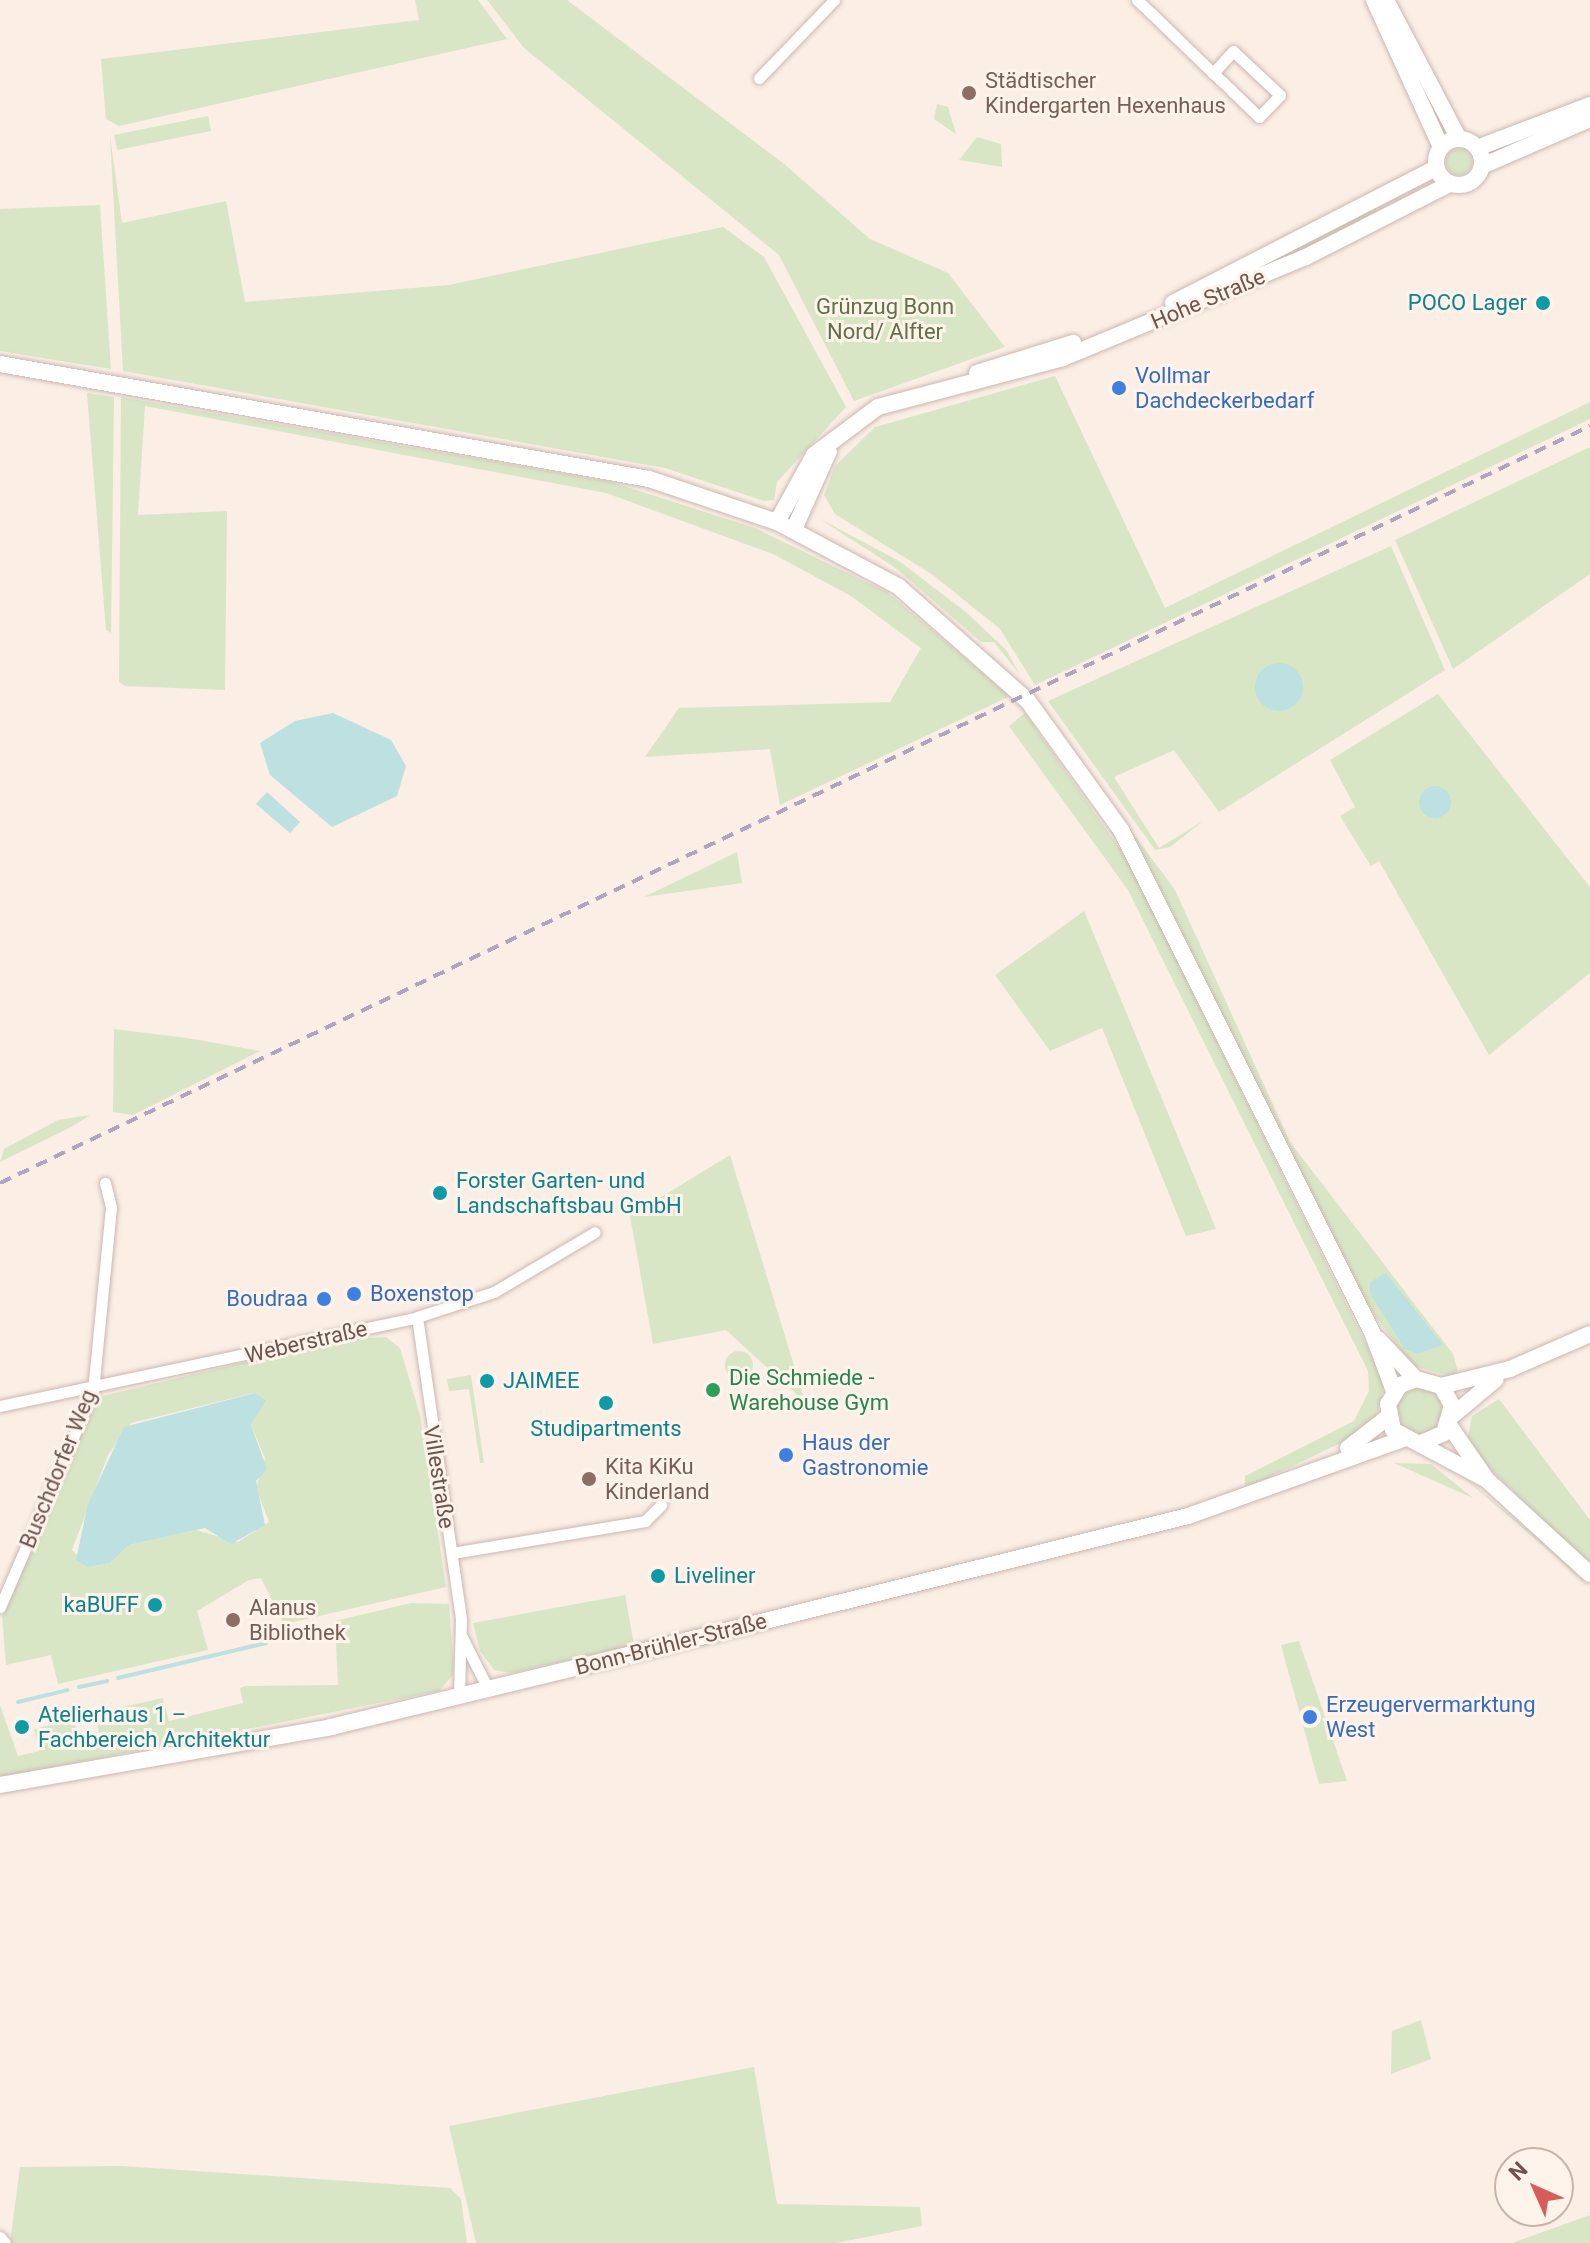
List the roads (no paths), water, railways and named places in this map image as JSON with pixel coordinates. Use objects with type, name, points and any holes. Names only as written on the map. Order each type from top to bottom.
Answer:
[{"type":"street","points":[[759,78],[834,0]]},
{"type":"street","points":[[1137,0],[1213,73],[1259,117],[1280,95],[1233,51],[1213,73]]},
{"type":"street","points":[[1374,0],[1441,147],[1436,168],[1449,184],[1472,182],[1482,166],[1590,119]]},
{"type":"street","points":[[1386,0],[1459,139],[1477,148],[1590,105]]},
{"type":"street","points":[[1441,147],[1459,139]]},
{"type":"street","points":[[1477,148],[1482,166]]},
{"type":"street","name":"Hohe Straße","points":[[1061,353],[1253,266],[1436,168]]},
{"type":"street","name":"Hohe Straße","points":[[777,522],[814,455],[852,422],[954,384],[1061,353],[1306,257],[1449,184]]},
{"type":"street","points":[[0,364],[586,465],[777,522],[899,587],[950,626],[1076,760],[1157,898],[1372,1332],[1394,1391],[1388,1417],[1403,1439],[1421,1443],[1487,1480]]},
{"type":"street","points":[[794,529],[813,477],[852,422]]},
{"type":"street","name":"Buschdorfer Weg","points":[[0,1607],[93,1391],[111,1207],[105,1183]]},
{"type":"street","name":"Weberstraße","points":[[0,1406],[93,1391],[417,1317],[494,1292],[595,1232]]},
{"type":"street","name":"Villestraße","points":[[417,1317],[462,1637],[459,1697]]},
{"type":"street","points":[[1372,1332],[1416,1379],[1441,1386],[1510,1369],[1590,1334]]},
{"type":"street","points":[[1421,1443],[1510,1369]]},
{"type":"street","points":[[1394,1391],[1416,1379]]},
{"type":"street","points":[[1441,1386],[1450,1421],[1464,1450],[1487,1480],[1590,1574]]},
{"type":"street","name":"Bonn-Brühler-Straße","points":[[1330,1460],[1388,1417]]},
{"type":"street","name":"Bonn-Brühler-Straße","points":[[0,1785],[459,1697],[1188,1516],[1330,1460],[1403,1439]]},
{"type":"street","points":[[452,1553],[645,1521],[661,1505]]},
{"type":"street","name":"Villestraße","points":[[462,1637],[488,1689]]},
{"type":"street","points":[[0,2237],[5,2243]]},
{"type":"water","points":[[1279,663],[1296,670],[1303,687],[1296,704],[1279,711],[1262,704],[1255,687],[1262,670]]},
{"type":"water","points":[[333,713],[391,740],[406,766],[397,796],[332,827],[270,775],[260,743],[295,721]]},
{"type":"water","points":[[1435,786],[1446,791],[1451,802],[1446,813],[1435,818],[1424,813],[1419,802],[1424,791]]},
{"type":"water","points":[[267,792],[300,822],[290,833],[256,804]]},
{"type":"water","points":[[1386,1273],[1443,1345],[1417,1354],[1404,1348],[1370,1293],[1370,1282]]},
{"type":"water","points":[[255,1393],[266,1400],[251,1425],[267,1469],[256,1481],[265,1525],[231,1544],[205,1528],[129,1545],[110,1563],[88,1567],[76,1560],[88,1504],[124,1427]]},
{"type":"waterway","points":[[118,1678],[266,1643]]},
{"type":"waterway","points":[[79,1687],[107,1681]]},
{"type":"waterway","points":[[18,1702],[68,1690]]},
{"type":"railway","points":[[0,1183],[1590,426]]},
{"type":"place","name":"Städtischer Kindergarten Hexenhaus","points":[[969,93]]},
{"type":"place","name":"POCO Lager","points":[[1543,303]]},
{"type":"place","name":"Vollmar Dachdeckerbedarf","points":[[1119,388]]},
{"type":"place","name":"Forster Garten- und Landschaftsbau GmbH","points":[[440,1193]]},
{"type":"place","name":"Boxenstop","points":[[354,1294]]},
{"type":"place","name":"Boudraa","points":[[324,1299]]},
{"type":"place","name":"JAIMEE","points":[[487,1381]]},
{"type":"place","name":"Die Schmiede - Warehouse Gym","points":[[713,1390]]},
{"type":"place","name":"Studipartments","points":[[606,1403]]},
{"type":"place","name":"Haus der Gastronomie","points":[[786,1455]]},
{"type":"place","name":"Kita KiKu Kinderland","points":[[589,1479]]},
{"type":"place","name":"Liveliner","points":[[658,1576]]},
{"type":"place","name":"kaBUFF","points":[[155,1605]]},
{"type":"place","name":"Alanus Bibliothek","points":[[233,1620]]},
{"type":"place","name":"Erzeugervermarktung West","points":[[1310,1717]]},
{"type":"place","name":"Atelierhaus 1 – Fachbereich Architektur","points":[[22,1727]]},
{"type":"park label","name":"Grünzug Bonn Nord/ Alfter","points":[[885,318]]}]
